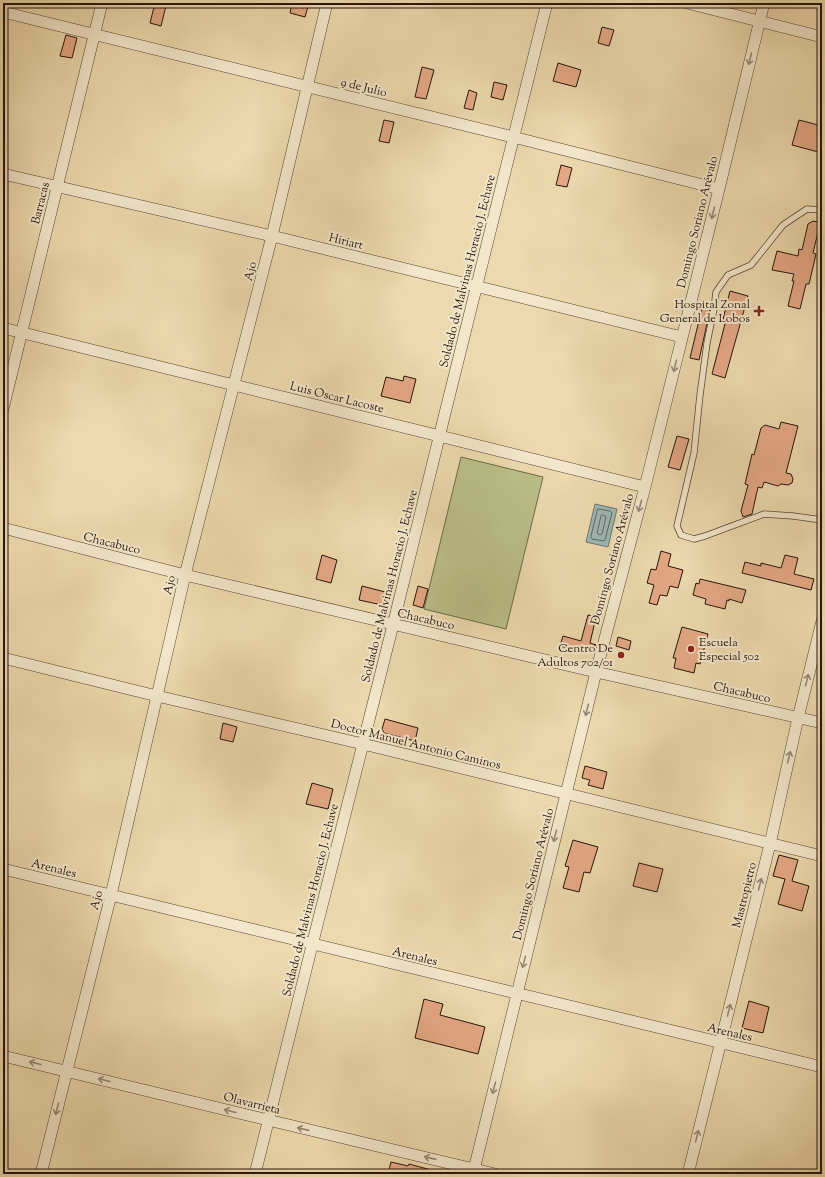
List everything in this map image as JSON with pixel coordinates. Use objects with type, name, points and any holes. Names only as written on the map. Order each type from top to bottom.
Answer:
[{"type":"street","name":"Barracas","points":[[3,409],[102,3]]},
{"type":"street","name":"Ajo","points":[[41,1174],[111,895],[185,575],[272,236],[328,3]]},
{"type":"street","name":"Soldado de Malvinas Horacio J. Echave","points":[[255,1174],[547,3]]},
{"type":"street","points":[[687,3],[822,37]]},
{"type":"street","name":"Domingo Soriano Arévalo","points":[[474,1171],[596,672],[645,487],[764,3]]},
{"type":"street","name":"9 de Julio","points":[[3,12],[719,188]]},
{"type":"street","name":"Hiriart","points":[[3,174],[272,236],[682,337]]},
{"type":"street","name":"Luis Oscar Lacoste","points":[[3,328],[645,487]]},
{"type":"street","name":"Chacabuco","points":[[3,528],[185,575],[822,724]]},
{"type":"street","name":"Mastropietro","points":[[688,1174],[770,844],[798,718],[822,621]]},
{"type":"street","name":"Doctor Manuel Antonio Caminos","points":[[3,658],[822,856]]},
{"type":"street","name":"Arenales","points":[[3,869],[822,1067]]},
{"type":"street","name":"Olavarrieta","points":[[3,1056],[474,1171],[495,1174]]},
{"type":"lane","points":[[822,210],[807,209],[783,225],[751,265],[728,275],[716,292],[707,343],[694,453],[676,526],[681,535],[694,539],[764,514],[822,520]]},
{"type":"green space","points":[[461,457],[543,477],[506,629],[424,609]]},
{"type":"water","points":[[595,504],[617,509],[608,547],[586,542]]},
{"type":"building","points":[[155,3],[166,6],[161,26],[150,23]]},
{"type":"building","points":[[292,3],[309,3],[305,17],[290,13]]},
{"type":"building","points":[[602,27],[614,30],[609,46],[598,43]]},
{"type":"building","points":[[66,35],[77,38],[72,58],[60,56]]},
{"type":"building","points":[[558,63],[581,70],[576,87],[553,81]]},
{"type":"building","points":[[422,67],[434,70],[426,99],[415,97]]},
{"type":"building","points":[[494,82],[507,85],[503,100],[491,97]]},
{"type":"building","points":[[469,90],[477,93],[473,110],[464,108]]},
{"type":"building","points":[[384,120],[394,122],[389,143],[379,141]]},
{"type":"building","points":[[799,120],[822,126],[822,153],[792,145]]},
{"type":"building","points":[[561,165],[572,168],[567,187],[556,185]]},
{"type":"building","points":[[813,221],[818,222],[819,228],[813,253],[816,254],[809,284],[806,284],[800,309],[788,306],[794,281],[792,281],[794,274],[772,270],[777,251],[798,256],[799,249],[802,250],[808,224]]},
{"type":"building","points":[[730,291],[748,296],[725,378],[712,374],[726,320],[723,319]]},
{"type":"building","points":[[702,308],[710,310],[699,360],[690,358]]},
{"type":"building","points":[[404,376],[416,379],[410,403],[381,396],[386,377],[403,381]]},
{"type":"building","points":[[781,422],[798,426],[786,473],[791,474],[793,479],[792,483],[788,485],[781,484],[778,486],[764,482],[762,488],[758,487],[752,514],[743,517],[741,511],[748,485],[745,484],[752,454],[754,455],[761,428],[765,425],[779,429]]},
{"type":"building","points":[[677,436],[689,439],[680,470],[668,467]]},
{"type":"building","points":[[661,551],[671,554],[668,566],[683,570],[678,588],[670,586],[667,596],[660,595],[657,605],[649,603],[654,585],[647,583],[651,569],[656,570]]},
{"type":"building","points":[[322,555],[337,560],[331,583],[316,579]]},
{"type":"building","points":[[785,555],[798,558],[794,574],[814,579],[811,590],[742,573],[745,562],[761,566],[761,563],[781,568]]},
{"type":"building","points":[[700,579],[746,590],[742,603],[729,599],[729,601],[727,600],[725,609],[705,604],[706,599],[693,595],[696,583],[699,584]]},
{"type":"building","points":[[362,586],[389,593],[386,604],[382,605],[359,600]]},
{"type":"building","points":[[418,586],[428,589],[423,608],[413,605]]},
{"type":"building","points":[[588,615],[596,617],[590,643],[596,645],[578,652],[560,646],[563,636],[581,641]]},
{"type":"building","points":[[682,627],[708,634],[700,664],[696,663],[694,673],[674,668],[676,658],[673,658]]},
{"type":"building","points":[[618,637],[631,641],[629,650],[616,646]]},
{"type":"building","points":[[385,719],[418,728],[415,741],[384,733],[382,729]]},
{"type":"building","points":[[223,723],[237,727],[233,742],[220,739]]},
{"type":"building","points":[[585,766],[607,772],[603,789],[588,785],[590,780],[582,778]]},
{"type":"building","points":[[312,783],[333,789],[328,809],[306,804]]},
{"type":"building","points":[[573,840],[598,847],[590,873],[584,872],[579,892],[563,888],[569,867],[565,866]]},
{"type":"building","points":[[779,855],[798,860],[792,881],[809,886],[802,911],[778,904],[785,879],[773,876]]},
{"type":"building","points":[[639,863],[663,869],[657,892],[633,886]]},
{"type":"building","points":[[424,999],[443,1004],[440,1015],[485,1027],[478,1054],[415,1038]]},
{"type":"building","points":[[749,1001],[769,1007],[763,1033],[742,1028]]},
{"type":"building","points":[[391,1162],[408,1166],[409,1164],[435,1171],[435,1174],[388,1174]]},
{"type":"place","name":"Hospital Zonal General de Lobos","points":[[759,311]]},
{"type":"place","name":"Escuela Especial 502","points":[[691,649]]},
{"type":"place","name":"Centro De Adultos 702/01","points":[[621,655]]}]
